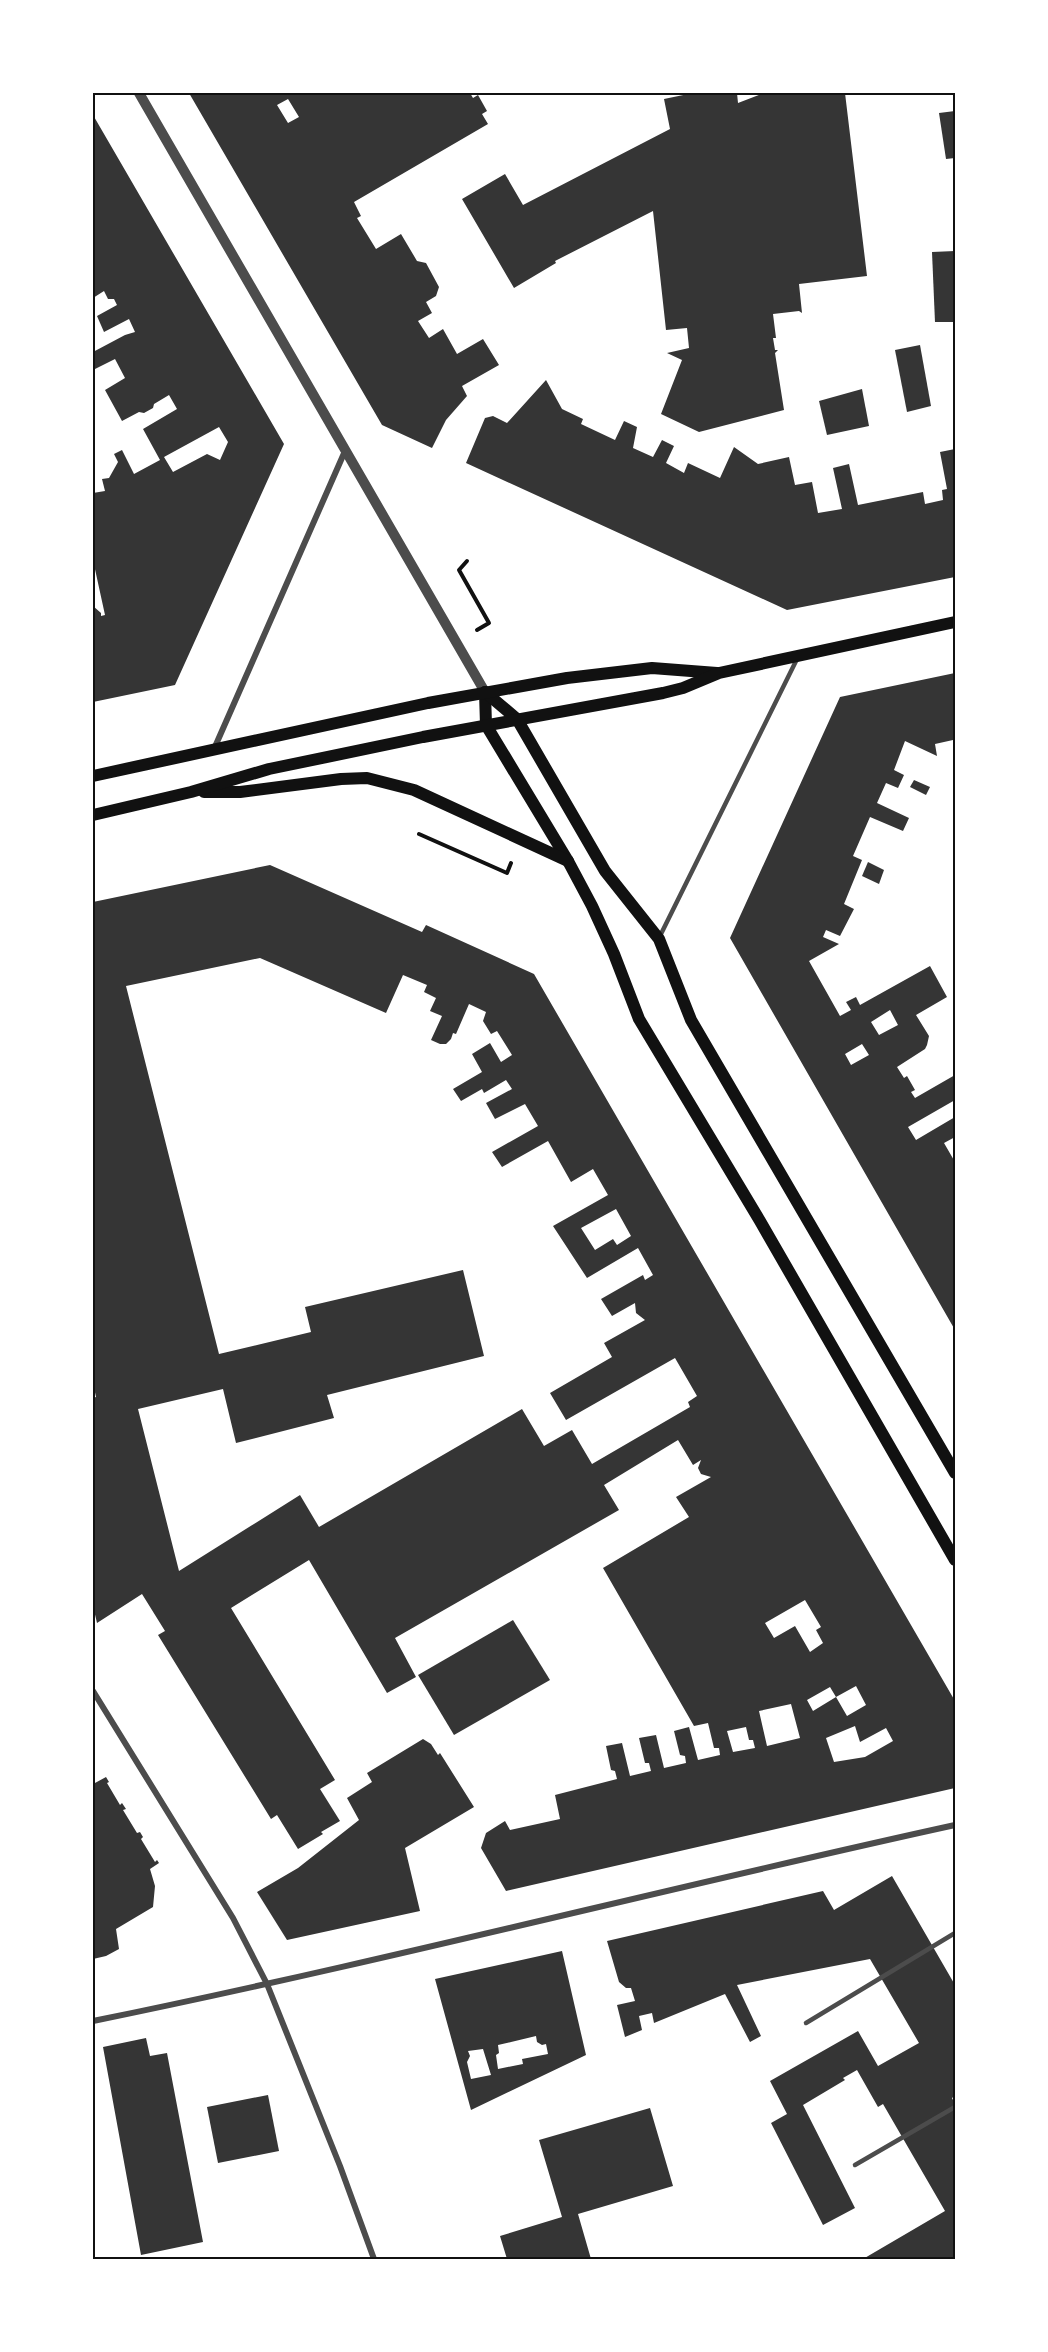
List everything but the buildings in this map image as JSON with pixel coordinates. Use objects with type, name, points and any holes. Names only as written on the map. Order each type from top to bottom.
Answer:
[{"type":"main road","points":[[93,815],[191,792],[269,770],[517,719],[663,693],[683,688],[718,673],[955,622]]},
{"type":"main road","points":[[93,776],[485,692],[633,669],[671,668],[718,673]]},
{"type":"main road","points":[[485,692],[517,719],[605,871],[659,939],[691,1020],[955,1473]]},
{"type":"main road","points":[[485,692],[486,726],[568,861],[605,933],[639,1019],[766,1231],[955,1560]]},
{"type":"main road","points":[[191,792],[240,792],[341,779],[367,778],[414,790],[568,861]]},
{"type":"street","points":[[139,93],[485,692]]},
{"type":"street","points":[[214,749],[345,450]]},
{"type":"street","points":[[93,1691],[233,1918],[267,1984],[332,2144],[374,2259]]},
{"type":"street","points":[[93,2021],[267,1984],[790,1862],[955,1826]]},
{"type":"lane","points":[[659,939],[798,656]]},
{"type":"lane","points":[[806,2023],[955,1934]]},
{"type":"lane","points":[[855,2165],[955,2107]]},
{"type":"path","points":[[456,642],[489,623],[459,570],[467,561]]},
{"type":"path","points":[[419,834],[507,873]]}]
